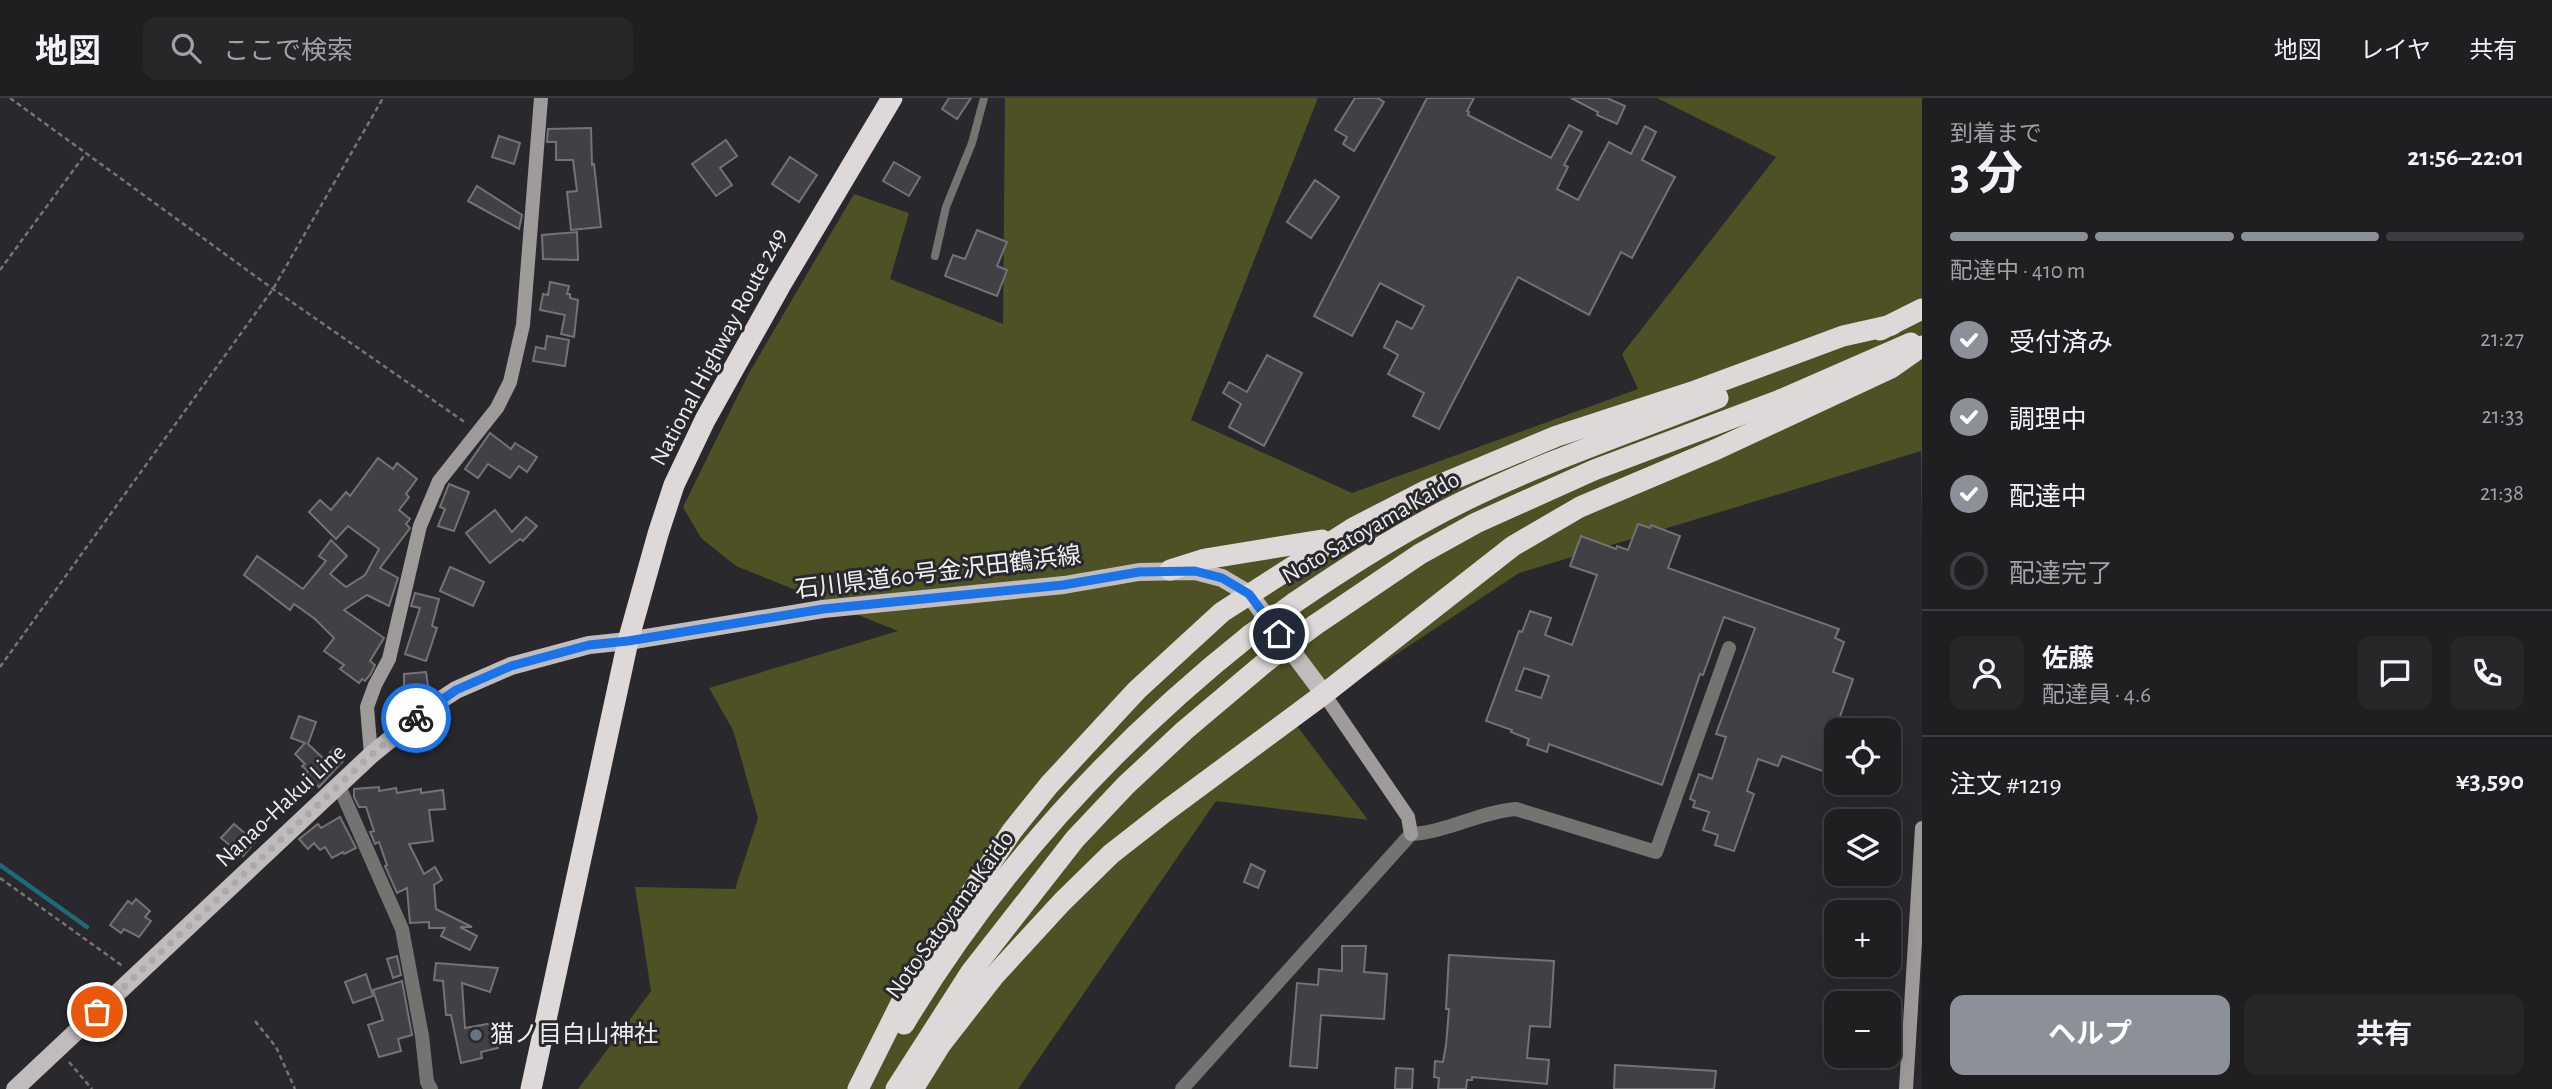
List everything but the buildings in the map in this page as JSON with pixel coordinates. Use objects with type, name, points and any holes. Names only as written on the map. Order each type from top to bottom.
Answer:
[{"type":"highway","name":"National Highway Route 249","points":[[531,1089],[628,641],[674,485],[705,420],[780,286],[892,98]]},
{"type":"highway","name":"Noto Satoyama Kaido","points":[[866,1089],[917,1001],[1053,820],[1104,764],[1162,708],[1250,635],[1294,603],[1395,538],[1463,502],[1531,471],[1761,381],[1892,326],[1922,309]]},
{"type":"highway","points":[[858,1089],[912,981],[1012,831],[1049,785],[1137,690],[1223,612],[1343,534],[1425,491],[1557,436],[1692,392],[1843,336],[1892,326]]},
{"type":"highway","name":"Noto Satoyama Kaido","points":[[896,1089],[971,972],[1075,839],[1126,785],[1185,730],[1268,660],[1315,625],[1420,554],[1497,513],[1594,470],[1887,361],[1922,337]]},
{"type":"highway","points":[[913,1089],[941,1044],[994,976],[1062,902],[1111,854],[1324,694],[1513,546],[1580,506],[1729,443],[1887,361],[1922,346]]},
{"type":"highway","points":[[1170,570],[1205,559],[1315,542],[1343,534]]},
{"type":"main road","name":"石川県道60号金沢田鶴浜線","points":[[628,641],[823,609],[1063,585],[1139,572],[1195,571],[1222,578],[1249,594]]},
{"type":"main road","points":[[1249,594],[1324,694]]},
{"type":"main road","name":"Nanao-Hakui Line","points":[[15,1089],[371,755],[413,720],[456,690],[511,666],[589,645],[628,641]]},
{"type":"street","points":[[371,755],[367,707],[389,659],[419,526],[439,481],[497,408],[510,382],[523,325],[541,98]]},
{"type":"street","points":[[1182,1089],[1411,834],[1429,833],[1494,811],[1516,809],[1656,852],[1729,648]]},
{"type":"street","points":[[1324,694],[1408,817],[1411,834]]},
{"type":"street","points":[[339,786],[402,929],[422,1036],[427,1082],[431,1089]]},
{"type":"street","points":[[1906,1089],[1922,828]]},
{"type":"lane","points":[[935,257],[946,207],[972,143],[984,98]]},
{"type":"path","points":[[10,98],[273,289],[477,432]]},
{"type":"path","points":[[0,667],[273,289],[383,98]]},
{"type":"path","points":[[0,270],[86,153]]},
{"type":"path","points":[[0,878],[135,976]]},
{"type":"path","points":[[255,1021],[276,1047],[295,1089]]},
{"type":"path","points":[[58,1048],[92,1089]]},
{"type":"green space","points":[[1005,98],[1318,98],[1191,420],[1352,493],[1638,389],[1622,354],[1776,157],[1657,98],[1922,98],[1922,531],[1921,451],[1519,573],[1294,722],[1368,820],[1216,801],[1018,1089],[578,1089],[651,991],[635,887],[735,889],[758,818],[733,730],[709,688],[898,631],[736,566],[701,538],[683,507],[749,373],[854,194],[909,213],[890,279],[1003,324]]},
{"type":"waterway","points":[[0,865],[87,927]]},
{"type":"way so far","points":[[97,1012],[371,755],[416,718]]},
{"type":"place","name":"猫ノ目白山神社","points":[[476,1035]]},
{"type":"route","points":[[416,718],[456,690],[511,666],[589,645],[823,609],[1063,585],[1139,572],[1195,571],[1222,578],[1249,594],[1279,634]]}]
